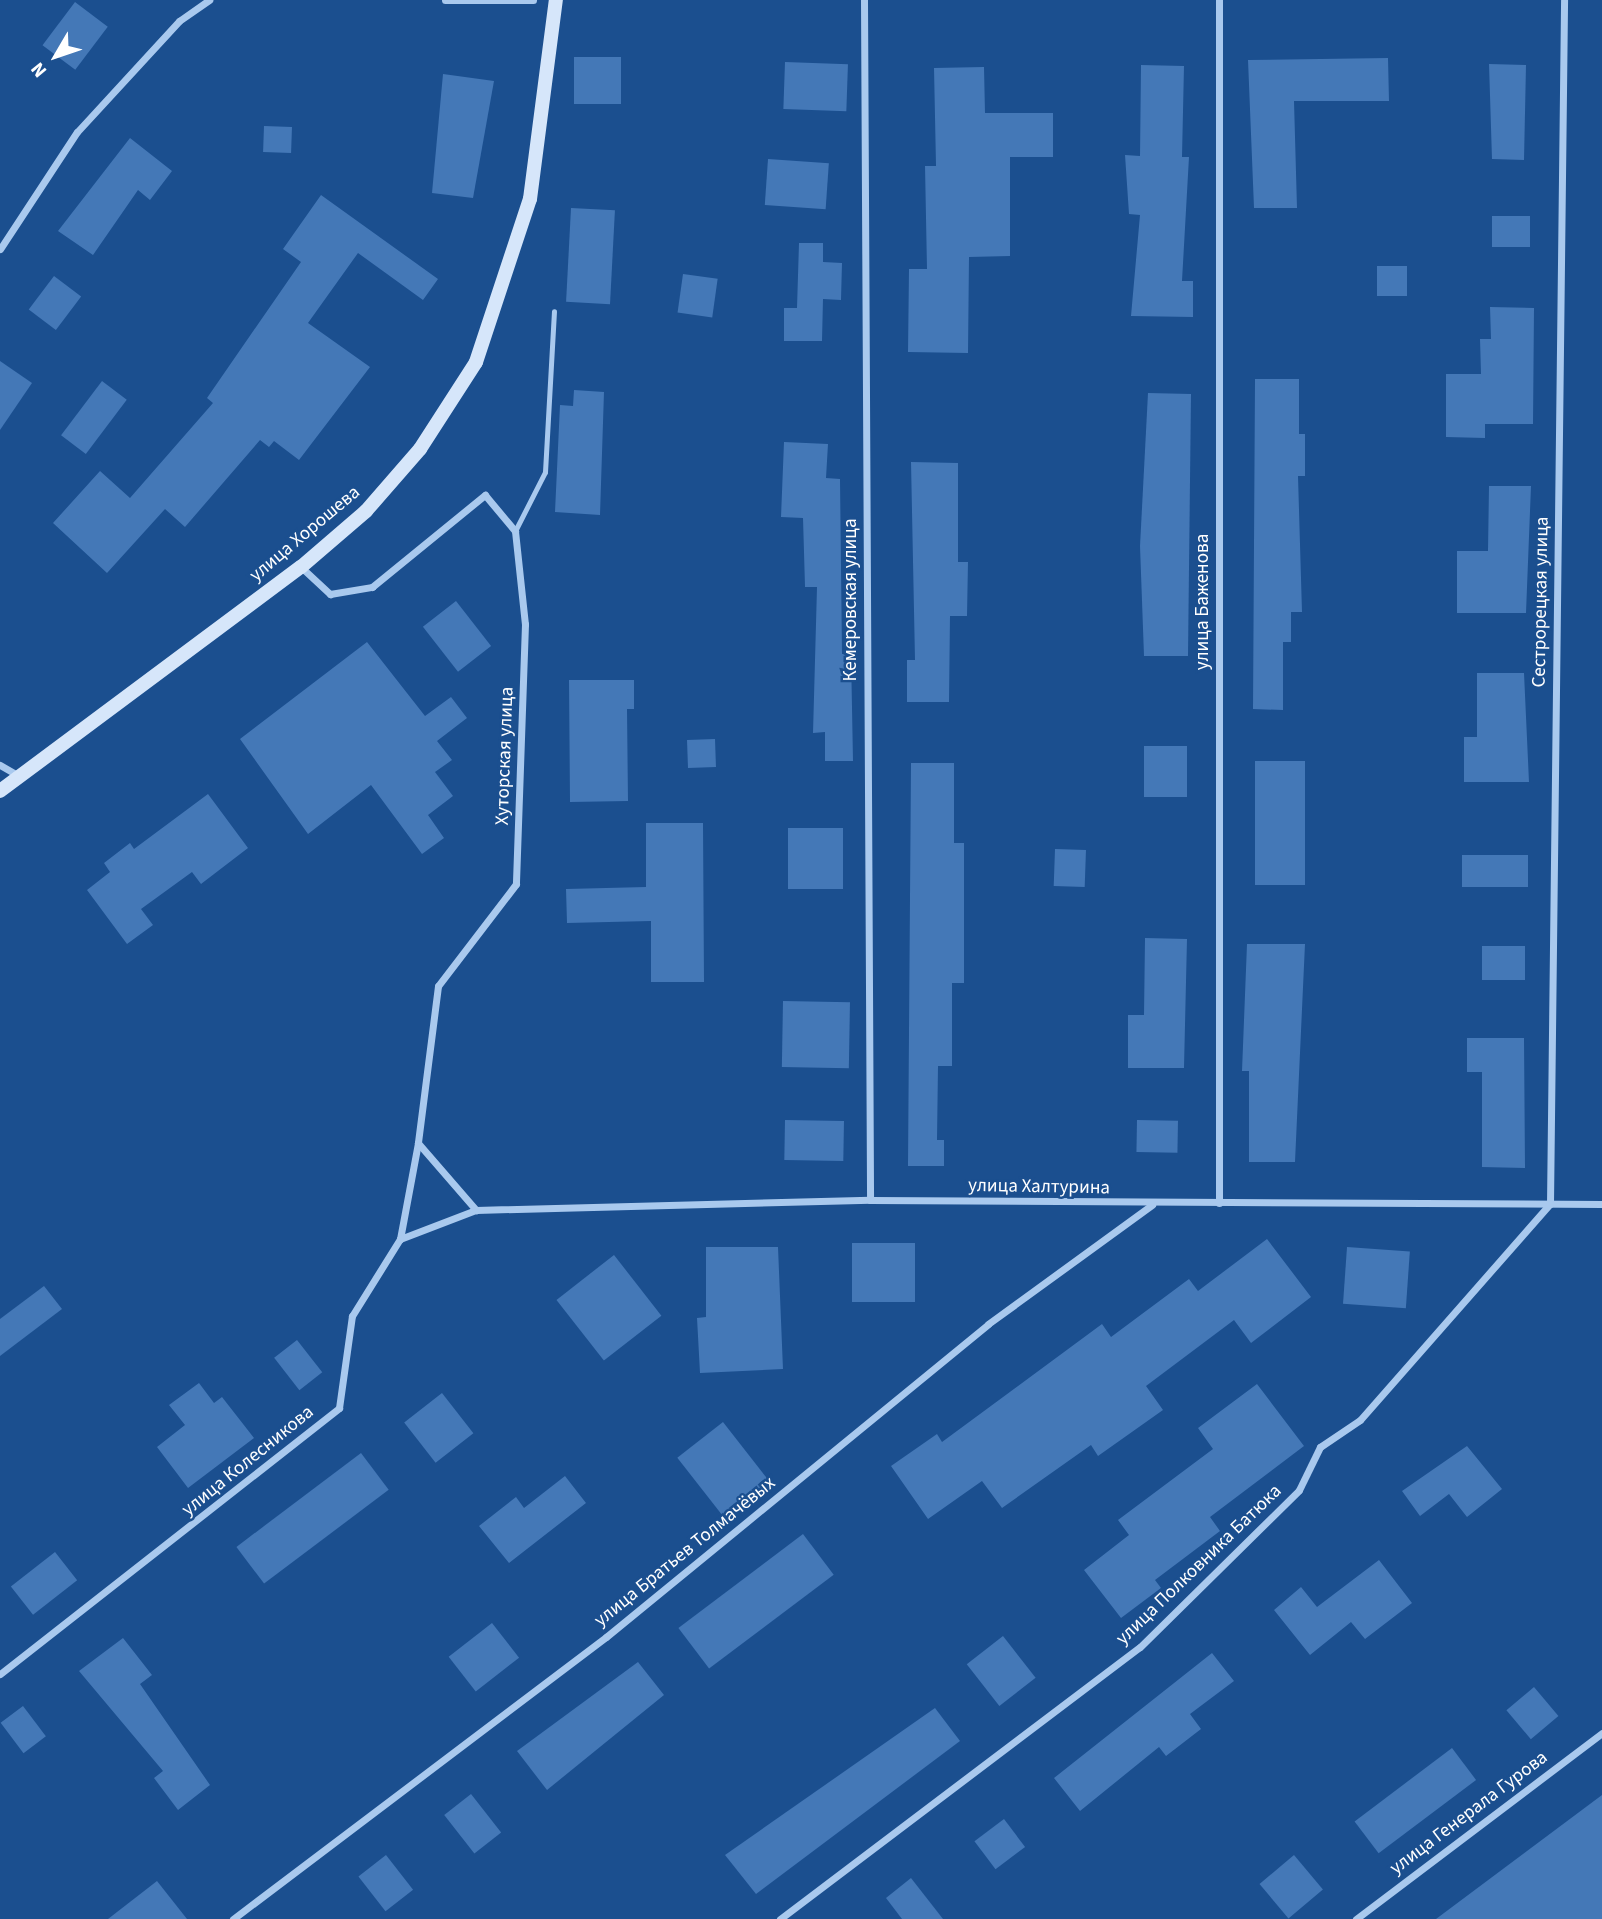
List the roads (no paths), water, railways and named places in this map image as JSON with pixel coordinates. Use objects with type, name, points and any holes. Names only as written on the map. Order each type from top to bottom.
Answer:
[{"type":"main road","name":"улица Хорошева","points":[[0,791],[301,567],[366,511],[420,449],[477,362],[530,198],[556,0]]},
{"type":"street","points":[[0,249],[77,132],[179,21],[209,0]]},
{"type":"street","points":[[444,0],[533,0]]},
{"type":"street","name":"Кемеровская улица","points":[[864,0],[870,1200]]},
{"type":"street","name":"улица Баженова","points":[[1219,0],[1219,1203]]},
{"type":"street","name":"Сестрорецкая улица","points":[[1550,1204],[1564,0]]},
{"type":"street","points":[[301,567],[330,594],[372,587],[485,495],[516,531]]},
{"type":"street","name":"Хуторская улица","points":[[400,1239],[418,1143],[438,986],[516,884],[525,624],[516,531]]},
{"type":"street","points":[[0,765],[20,777]]},
{"type":"street","points":[[400,1239],[476,1210],[418,1143]]},
{"type":"street","name":"улица Халтурина","points":[[476,1210],[870,1200],[1153,1205],[1602,1205]]},
{"type":"street","name":"улица Полковника Батюка","points":[[780,1919],[1140,1647],[1299,1490],[1320,1447],[1360,1420],[1550,1204]]},
{"type":"street","name":"улица Братьев Толмачёвых","points":[[233,1919],[606,1637],[988,1324],[1153,1205]]},
{"type":"street","name":"улица Колесникова","points":[[0,1674],[339,1408],[352,1316],[400,1239]]},
{"type":"street","name":"улица Генерала Гурова","points":[[1356,1919],[1602,1733]]},
{"type":"lane","points":[[516,531],[545,472],[554,312]]}]
